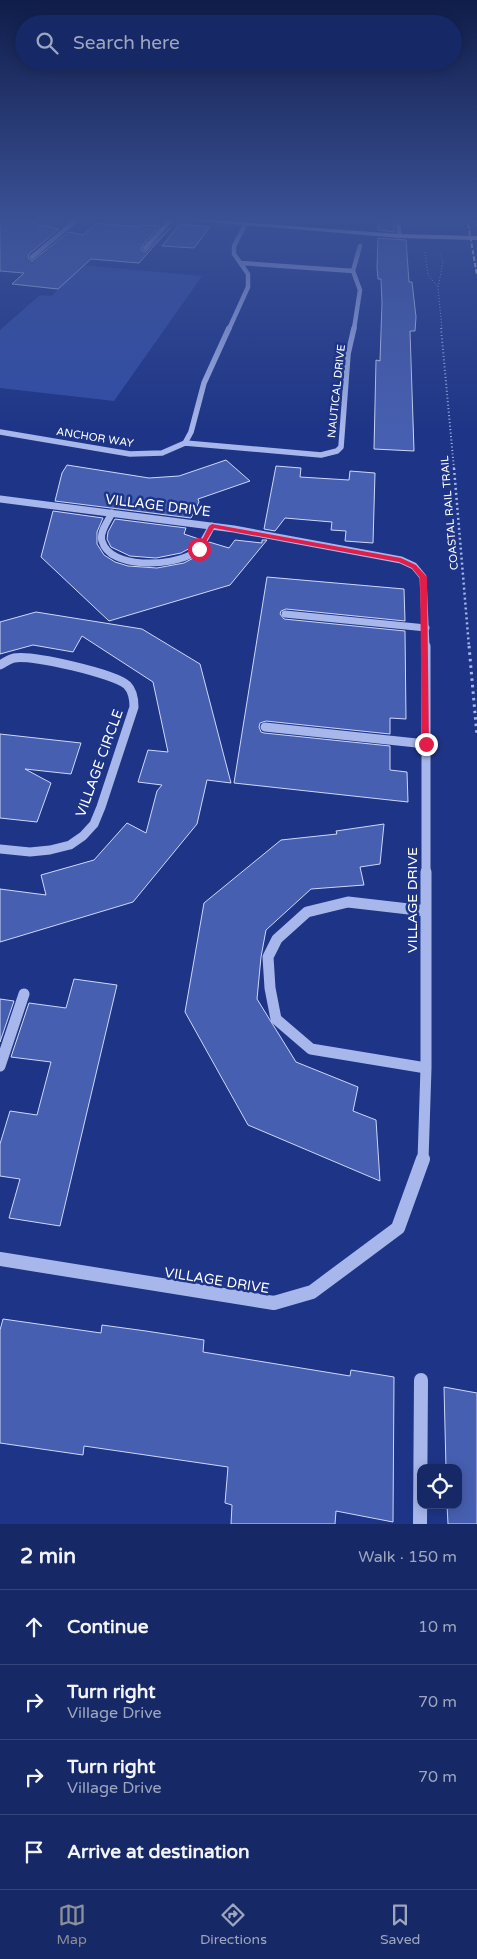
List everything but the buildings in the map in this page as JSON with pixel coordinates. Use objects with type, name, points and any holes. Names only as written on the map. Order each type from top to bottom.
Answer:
[{"type":"street","points":[[185,443],[191,432],[204,383],[247,289]]},
{"type":"street","name":"NAUTICAL DRIVE","points":[[185,443],[321,455],[337,451],[340,448],[348,354],[357,316],[360,289]]},
{"type":"street","name":"ANCHOR WAY","points":[[0,432],[130,454],[162,452],[185,443]]},
{"type":"street","name":"VILLAGE DRIVE","points":[[0,499],[212,526],[401,560],[414,566],[424,577],[426,628],[426,1068],[424,1156],[398,1228],[312,1292],[274,1303],[0,1259]]},
{"type":"street","points":[[112,513],[102,533],[101,541],[108,551],[120,558],[158,565],[181,559],[199,549],[212,526]]},
{"type":"street","points":[[286,614],[426,628]]},
{"type":"street","name":"VILLAGE CIRCLE","points":[[0,665],[14,658],[36,658],[88,670],[125,682],[131,689],[134,707],[101,807],[94,824],[83,836],[70,845],[50,850],[30,852],[0,849]]},
{"type":"street","points":[[265,727],[426,744]]},
{"type":"street","points":[[426,911],[348,902],[307,912],[277,939],[268,957],[270,988],[276,1019],[311,1049],[426,1068]]},
{"type":"street","points":[[0,1066],[24,994]]},
{"type":"street","points":[[420,1524],[421,1380]]},
{"type":"path","name":"COASTAL RAIL TRAIL","points":[[438,289],[477,736]]},
{"type":"shaded area","points":[[58,289],[193,289],[114,401],[0,388],[0,330],[40,295],[52,296]]},
{"type":"route","points":[[199,549],[212,526],[401,560],[414,566],[424,577],[426,744]]}]
